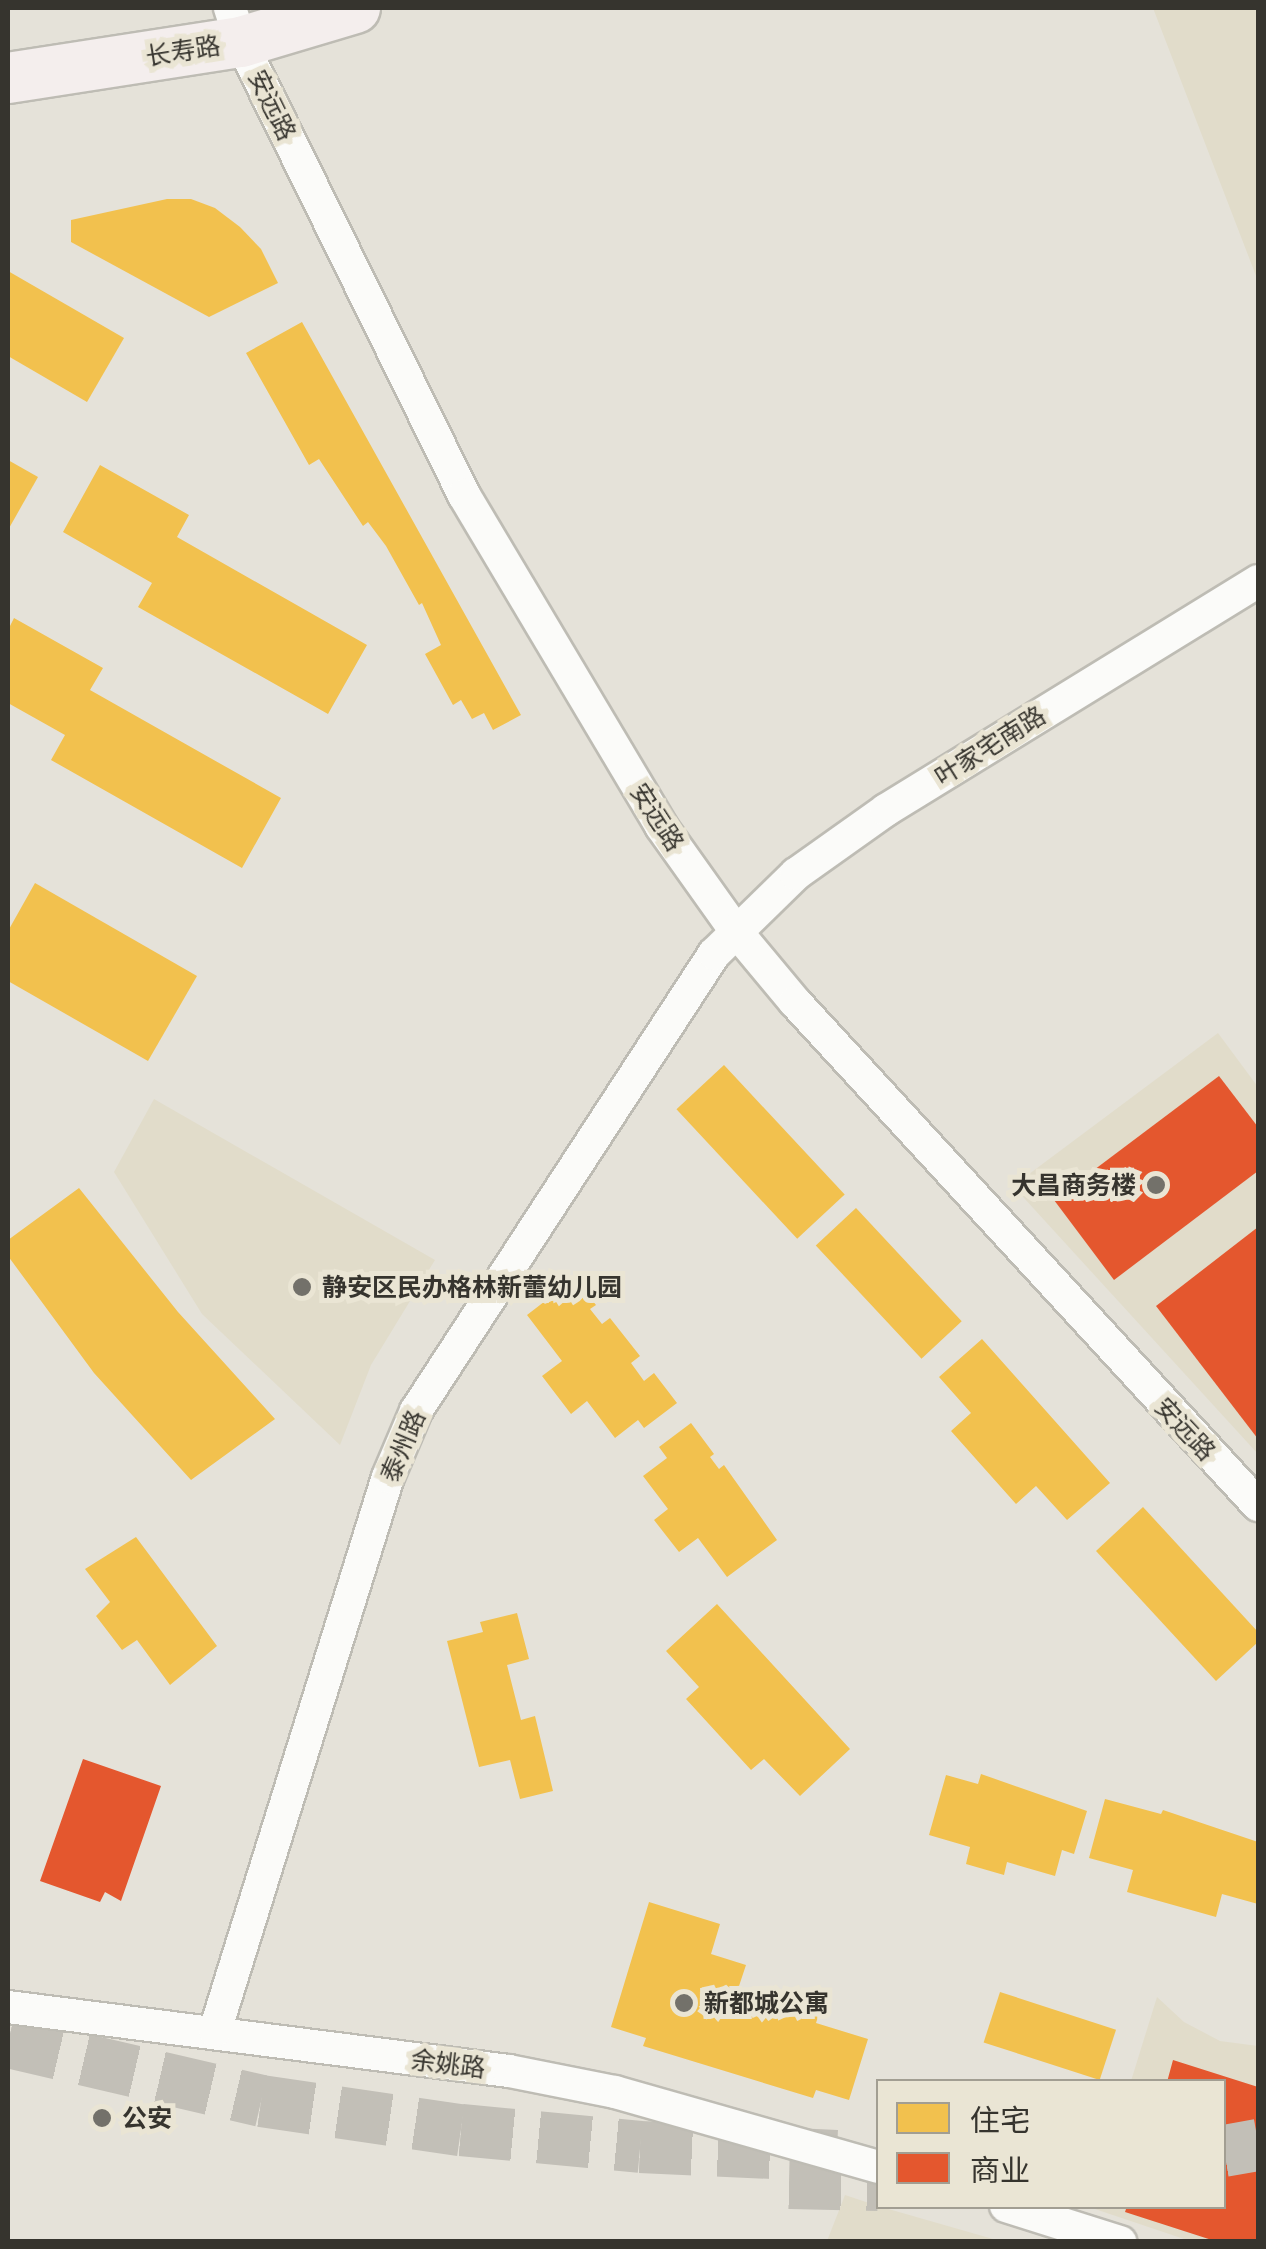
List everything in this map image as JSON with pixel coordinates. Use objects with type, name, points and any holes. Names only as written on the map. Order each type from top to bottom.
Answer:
[{"type":"main road","name":"长寿路","points":[[8,78],[236,25],[356,8]]},
{"type":"street","name":"安远路","points":[[236,25],[464,494],[592,716],[661,826],[735,930],[795,1002],[1258,1506]]},
{"type":"street","name":"叶家宅南路","points":[[735,930],[796,874],[886,810],[1258,581]]},
{"type":"street","name":"泰州路","points":[[215,2030],[388,1477],[416,1411],[665,1023],[735,930]]},
{"type":"street","name":"余姚路","points":[[8,2007],[215,2030],[307,2047],[509,2071],[615,2092],[876,2166]]},
{"type":"street","points":[[1016,2209],[1120,2242]]},
{"type":"shaded area","points":[[1153,8],[1258,8],[1258,281]]},
{"type":"shaded area","points":[[1218,1033],[1258,1087],[1258,1454],[1013,1186]]},
{"type":"shaded area","name":"静安区民办格林新蕾幼儿园","points":[[154,1099],[435,1260],[371,1365],[340,1445],[202,1314],[114,1172]]},
{"type":"shaded area","points":[[1157,1997],[1184,2022],[1220,2041],[1258,2046],[1258,2241],[1190,2241],[1095,2209],[1226,2209],[1226,2079],[1132,2079]]},
{"type":"shaded area","points":[[845,2195],[876,2205],[876,2209],[888,2209],[1000,2241],[827,2241]]},
{"type":"building: 住宅","points":[[167,199],[191,199],[215,208],[261,249],[278,283],[209,317],[71,242],[71,220]]},
{"type":"building: 住宅","points":[[8,271],[124,338],[87,402],[8,356]]},
{"type":"building: 住宅","points":[[302,322],[521,715],[493,730],[484,713],[472,719],[461,700],[453,705],[425,654],[441,645],[422,603],[419,605],[386,546],[368,522],[363,526],[319,459],[309,465],[246,353]]},
{"type":"building: 住宅","points":[[8,460],[38,477],[8,530]]},
{"type":"building: 住宅","points":[[100,465],[189,515],[177,537],[367,645],[328,714],[138,607],[152,583],[63,532]]},
{"type":"building: 住宅","points":[[14,618],[103,668],[90,690],[281,798],[242,868],[51,760],[65,735],[8,703],[8,630]]},
{"type":"building: 住宅","points":[[35,883],[197,976],[148,1061],[8,981],[8,931]]},
{"type":"building: 住宅","points":[[724,1065],[845,1194],[797,1239],[676,1109]]},
{"type":"building: 住宅","points":[[79,1188],[178,1312],[275,1419],[191,1480],[94,1373],[8,1256],[8,1240]]},
{"type":"building: 住宅","points":[[856,1208],[962,1321],[921,1359],[816,1246]]},
{"type":"building: 住宅","points":[[575,1278],[596,1305],[590,1309],[602,1324],[610,1318],[640,1356],[631,1363],[644,1381],[654,1373],[677,1403],[644,1428],[638,1420],[615,1438],[587,1401],[571,1414],[542,1376],[562,1361],[527,1315]]},
{"type":"building: 住宅","points":[[982,1339],[1110,1483],[1067,1520],[1036,1486],[1016,1504],[951,1431],[971,1413],[939,1377]]},
{"type":"building: 住宅","points":[[691,1423],[714,1454],[710,1457],[719,1469],[724,1465],[777,1540],[727,1577],[698,1538],[679,1552],[654,1520],[668,1509],[643,1476],[667,1458],[659,1447]]},
{"type":"building: 住宅","points":[[1143,1507],[1258,1632],[1258,1642],[1216,1681],[1096,1551]]},
{"type":"building: 住宅","points":[[136,1537],[217,1646],[170,1685],[137,1640],[122,1650],[96,1616],[110,1602],[85,1569]]},
{"type":"building: 住宅","points":[[717,1604],[850,1749],[800,1796],[764,1759],[751,1770],[686,1699],[699,1687],[666,1651]]},
{"type":"building: 住宅","points":[[517,1613],[529,1659],[507,1665],[521,1720],[535,1716],[553,1791],[520,1799],[510,1760],[479,1767],[447,1641],[483,1632],[480,1622]]},
{"type":"building: 住宅","points":[[981,1774],[1087,1811],[1074,1854],[1062,1850],[1055,1876],[1007,1862],[1004,1875],[966,1864],[970,1847],[929,1835],[946,1775],[978,1784]]},
{"type":"building: 住宅","points":[[1105,1799],[1161,1814],[1163,1810],[1258,1842],[1258,1904],[1222,1894],[1216,1917],[1127,1892],[1133,1870],[1089,1858]]},
{"type":"building: 住宅","name":"新都城公寓","points":[[649,1902],[720,1924],[711,1954],[746,1965],[735,1998],[776,2011],[780,1995],[821,2007],[816,2023],[868,2039],[849,2100],[816,2090],[813,2098],[643,2046],[646,2038],[611,2027]]},
{"type":"building: 住宅","points":[[1000,1992],[1116,2030],[1100,2079],[984,2042]]},
{"type":"building: 商业","name":"大昌商务楼","points":[[1219,1076],[1258,1127],[1258,1171],[1114,1280],[1054,1200]]},
{"type":"building: 商业","points":[[1258,1227],[1258,1439],[1156,1306]]},
{"type":"building: 商业","points":[[83,1759],[161,1786],[121,1901],[105,1892],[100,1902],[40,1881]]},
{"type":"building: 商业","points":[[1173,2060],[1258,2087],[1258,2242],[1218,2242],[1125,2212],[1226,2209],[1226,2079],[1168,2079]]},
{"type":"tunnel","points":[[8,2042],[261,2101],[461,2130],[640,2147],[837,2156]]},
{"type":"tunnel","points":[[1226,2151],[1258,2145]]},
{"type":"tunnel","points":[[789,2183],[876,2185]]},
{"type":"place","name":"大昌商务楼","points":[[1156,1185]]},
{"type":"place","name":"静安区民办格林新蕾幼儿园","points":[[302,1287]]},
{"type":"place","name":"新都城公寓","points":[[684,2003]]},
{"type":"place","name":"公安","points":[[102,2118]]}]
